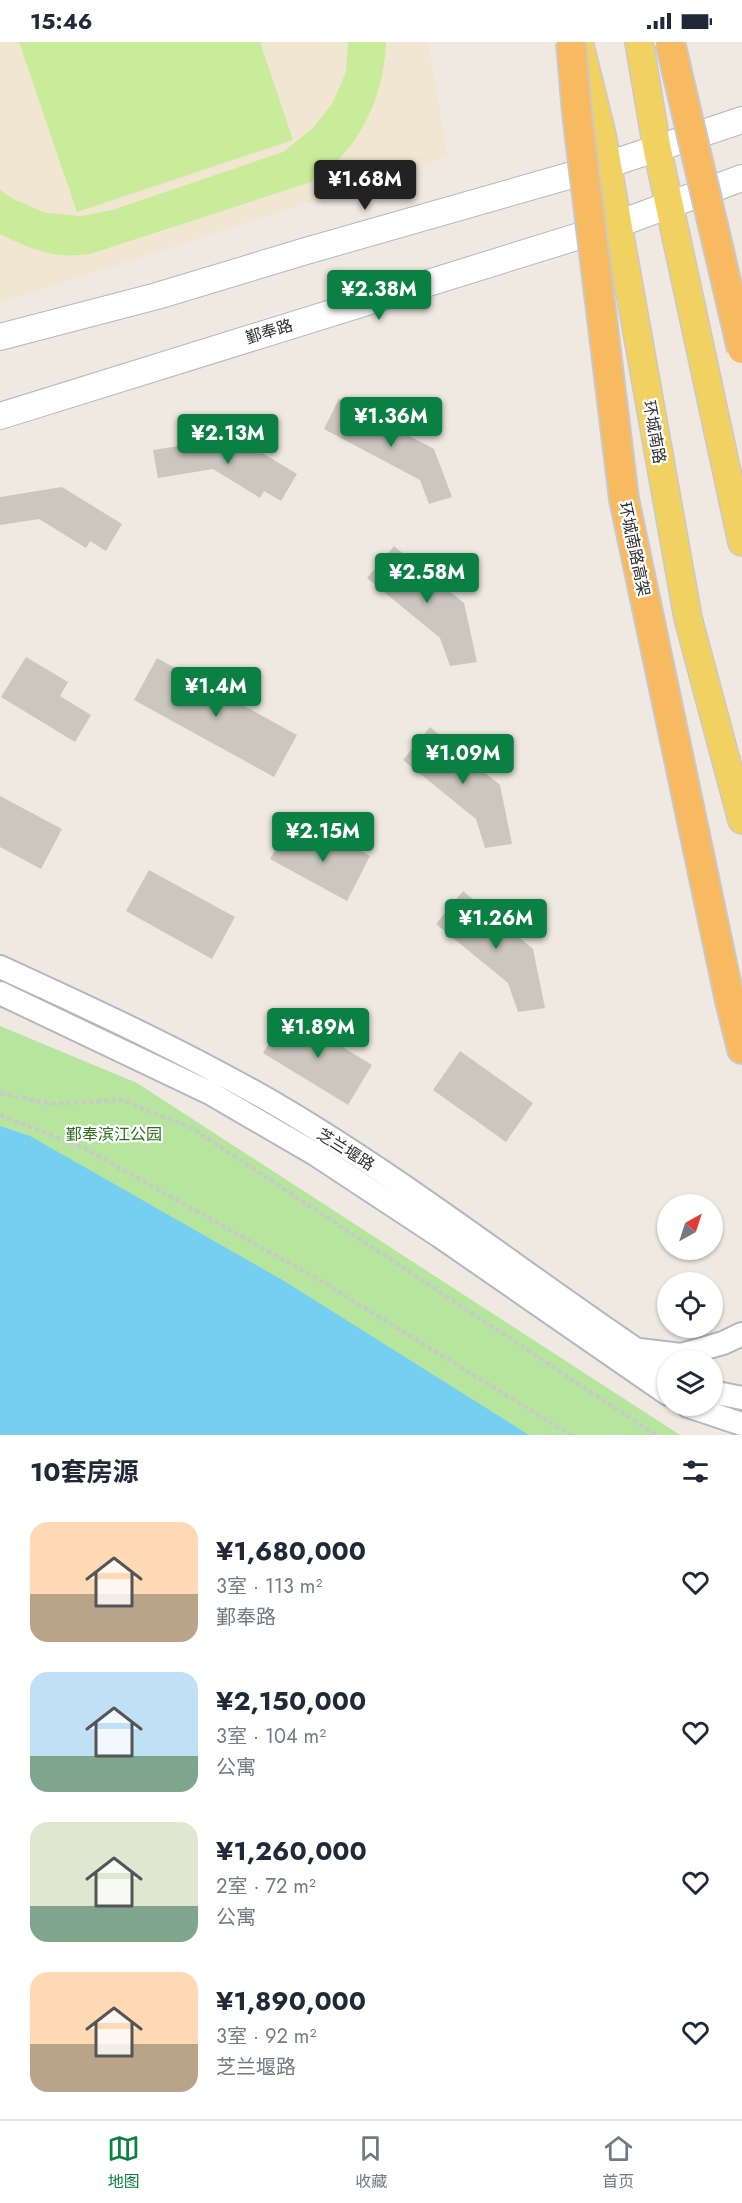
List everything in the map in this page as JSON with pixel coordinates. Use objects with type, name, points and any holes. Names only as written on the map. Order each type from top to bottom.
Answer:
[{"type":"highway","name":"环城南路高架","points":[[571,42],[624,500],[742,1049]]},
{"type":"highway","points":[[670,42],[742,349]]},
{"type":"main road","name":"环城南路","points":[[579,42],[602,135],[688,618],[742,820]]},
{"type":"main road","points":[[639,42],[657,148],[742,542]]},
{"type":"main road","points":[[0,337],[157,296],[306,250],[607,165],[742,120]]},
{"type":"main road","name":"鄞奉路","points":[[0,416],[618,224],[742,178]]},
{"type":"street","name":"芝兰堰路","points":[[0,967],[168,1046],[277,1106],[475,1234],[657,1364]]},
{"type":"street","name":"芝兰堰路","points":[[0,993],[210,1093],[315,1154],[441,1237],[657,1386]]},
{"type":"street","points":[[635,1350],[681,1355],[723,1343],[742,1334]]},
{"type":"street","points":[[723,1394],[742,1398]]},
{"type":"street","points":[[718,1416],[742,1424]]},
{"type":"path","points":[[0,1093],[52,1104],[121,1100],[192,1128],[656,1435]]},
{"type":"path","points":[[0,1115],[84,1148],[316,1278],[571,1435]]},
{"type":"shaded area","points":[[0,42],[428,42],[448,157],[0,303]]},
{"type":"green space","points":[[19,42],[260,42],[293,140],[77,212]]},
{"type":"green space","points":[[348,42],[386,42],[379,89],[367,119],[350,146],[333,165],[311,182],[90,254],[65,255],[43,252],[0,234],[0,190],[11,198],[46,213],[81,216],[112,210],[283,152],[313,128],[332,104],[346,72]]},
{"type":"green space","name":"鄞奉滨江公园","points":[[0,1026],[137,1083],[680,1435],[511,1435],[0,1141]]},
{"type":"water","points":[[0,1126],[30,1136],[284,1281],[529,1435],[0,1435]]},
{"type":"building","points":[[339,399],[434,449],[452,497],[429,504],[420,480],[324,429]]},
{"type":"building","points":[[236,437],[297,474],[281,501],[264,491],[260,498],[213,469],[158,478],[153,450]]},
{"type":"building","points":[[62,487],[122,524],[106,551],[90,541],[86,548],[39,519],[0,525],[0,497]]},
{"type":"building","points":[[394,546],[464,603],[477,662],[450,666],[440,638],[367,578]]},
{"type":"building","points":[[26,657],[68,682],[60,696],[91,715],[75,742],[1,697]]},
{"type":"building","points":[[157,658],[297,735],[274,777],[134,700]]},
{"type":"building","points":[[430,727],[500,785],[512,844],[485,848],[476,819],[403,760]]},
{"type":"building","points":[[0,796],[62,829],[41,869],[0,847]]},
{"type":"building","points":[[286,831],[320,849],[329,834],[370,856],[347,901],[270,859]]},
{"type":"building","points":[[149,870],[235,917],[212,959],[126,911]]},
{"type":"building","points":[[463,891],[533,949],[545,1008],[518,1012],[508,983],[436,924]]},
{"type":"building","points":[[287,1013],[372,1065],[348,1105],[263,1053]]},
{"type":"building","points":[[460,1051],[533,1103],[506,1142],[433,1090]]}]
